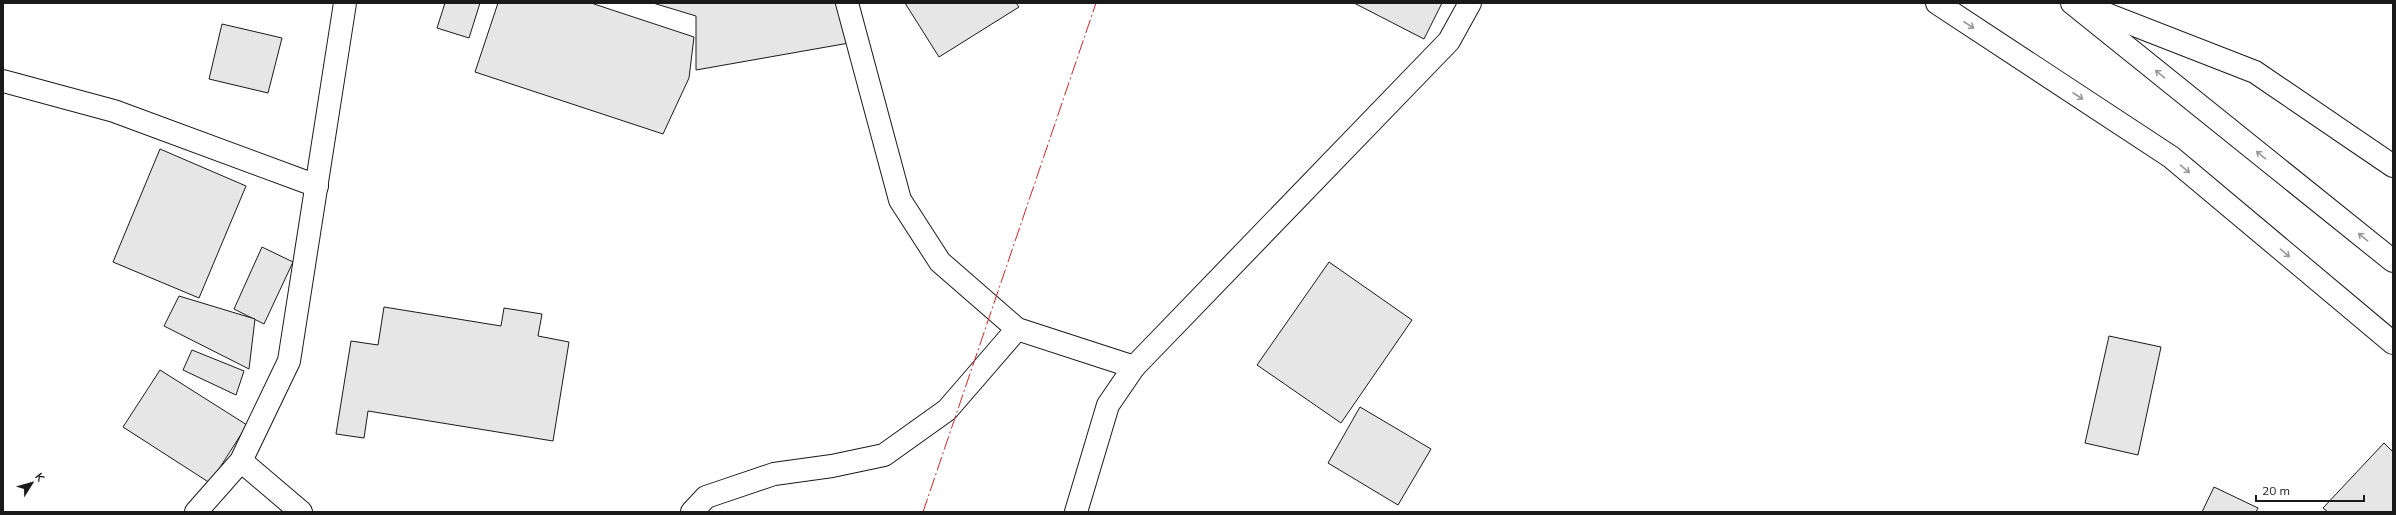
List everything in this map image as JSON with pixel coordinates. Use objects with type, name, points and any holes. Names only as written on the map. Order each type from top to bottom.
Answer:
[{"type":"main road","points":[[196,512],[241,461],[289,361],[345,3]]},
{"type":"main road","points":[[847,3],[900,200],[940,262],[1017,329],[1134,367]]},
{"type":"main road","points":[[1076,512],[1108,405],[1134,367],[1449,41],[1470,3]]},
{"type":"main road","points":[[1937,3],[2171,157],[2393,343]]},
{"type":"main road","points":[[2072,3],[2393,261]]},
{"type":"main road","points":[[2078,3],[2255,72],[2393,166]]},
{"type":"main road","points":[[3,81],[114,112],[317,186]]},
{"type":"main road","points":[[692,512],[706,496],[774,474],[832,466],[884,455],[947,410],[1017,329]]},
{"type":"main road","points":[[241,461],[301,512]]},
{"type":"building","points":[[445,3],[480,3],[469,38],[437,28]]},
{"type":"building","points":[[498,3],[591,3],[694,37],[689,78],[663,134],[475,72]]},
{"type":"building","points":[[653,3],[838,3],[849,43],[696,70],[696,16]]},
{"type":"building","points":[[905,3],[1016,3],[1019,7],[939,57]]},
{"type":"building","points":[[1354,3],[1442,3],[1424,39]]},
{"type":"building","points":[[222,24],[282,38],[268,93],[209,79]]},
{"type":"building","points":[[160,149],[246,186],[199,298],[113,262]]},
{"type":"building","points":[[262,247],[293,262],[264,324],[234,309]]},
{"type":"building","points":[[1329,262],[1412,320],[1341,423],[1257,365]]},
{"type":"building","points":[[179,296],[255,319],[249,369],[164,326]]},
{"type":"building","points":[[384,307],[501,326],[504,308],[542,314],[538,336],[569,342],[553,441],[368,411],[364,438],[336,434],[351,341],[378,345]]},
{"type":"building","points":[[2109,336],[2161,347],[2138,455],[2085,443]]},
{"type":"building","points":[[192,350],[244,371],[236,395],[183,370]]},
{"type":"building","points":[[160,370],[247,425],[210,483],[123,427]]},
{"type":"building","points":[[1360,407],[1431,449],[1398,505],[1328,463]]},
{"type":"building","points":[[2384,443],[2393,452],[2393,512],[2328,512],[2323,508]]},
{"type":"building","points":[[2214,487],[2258,508],[2256,512],[2202,512]]},
{"type":"power","points":[[923,512],[1096,3]]}]
